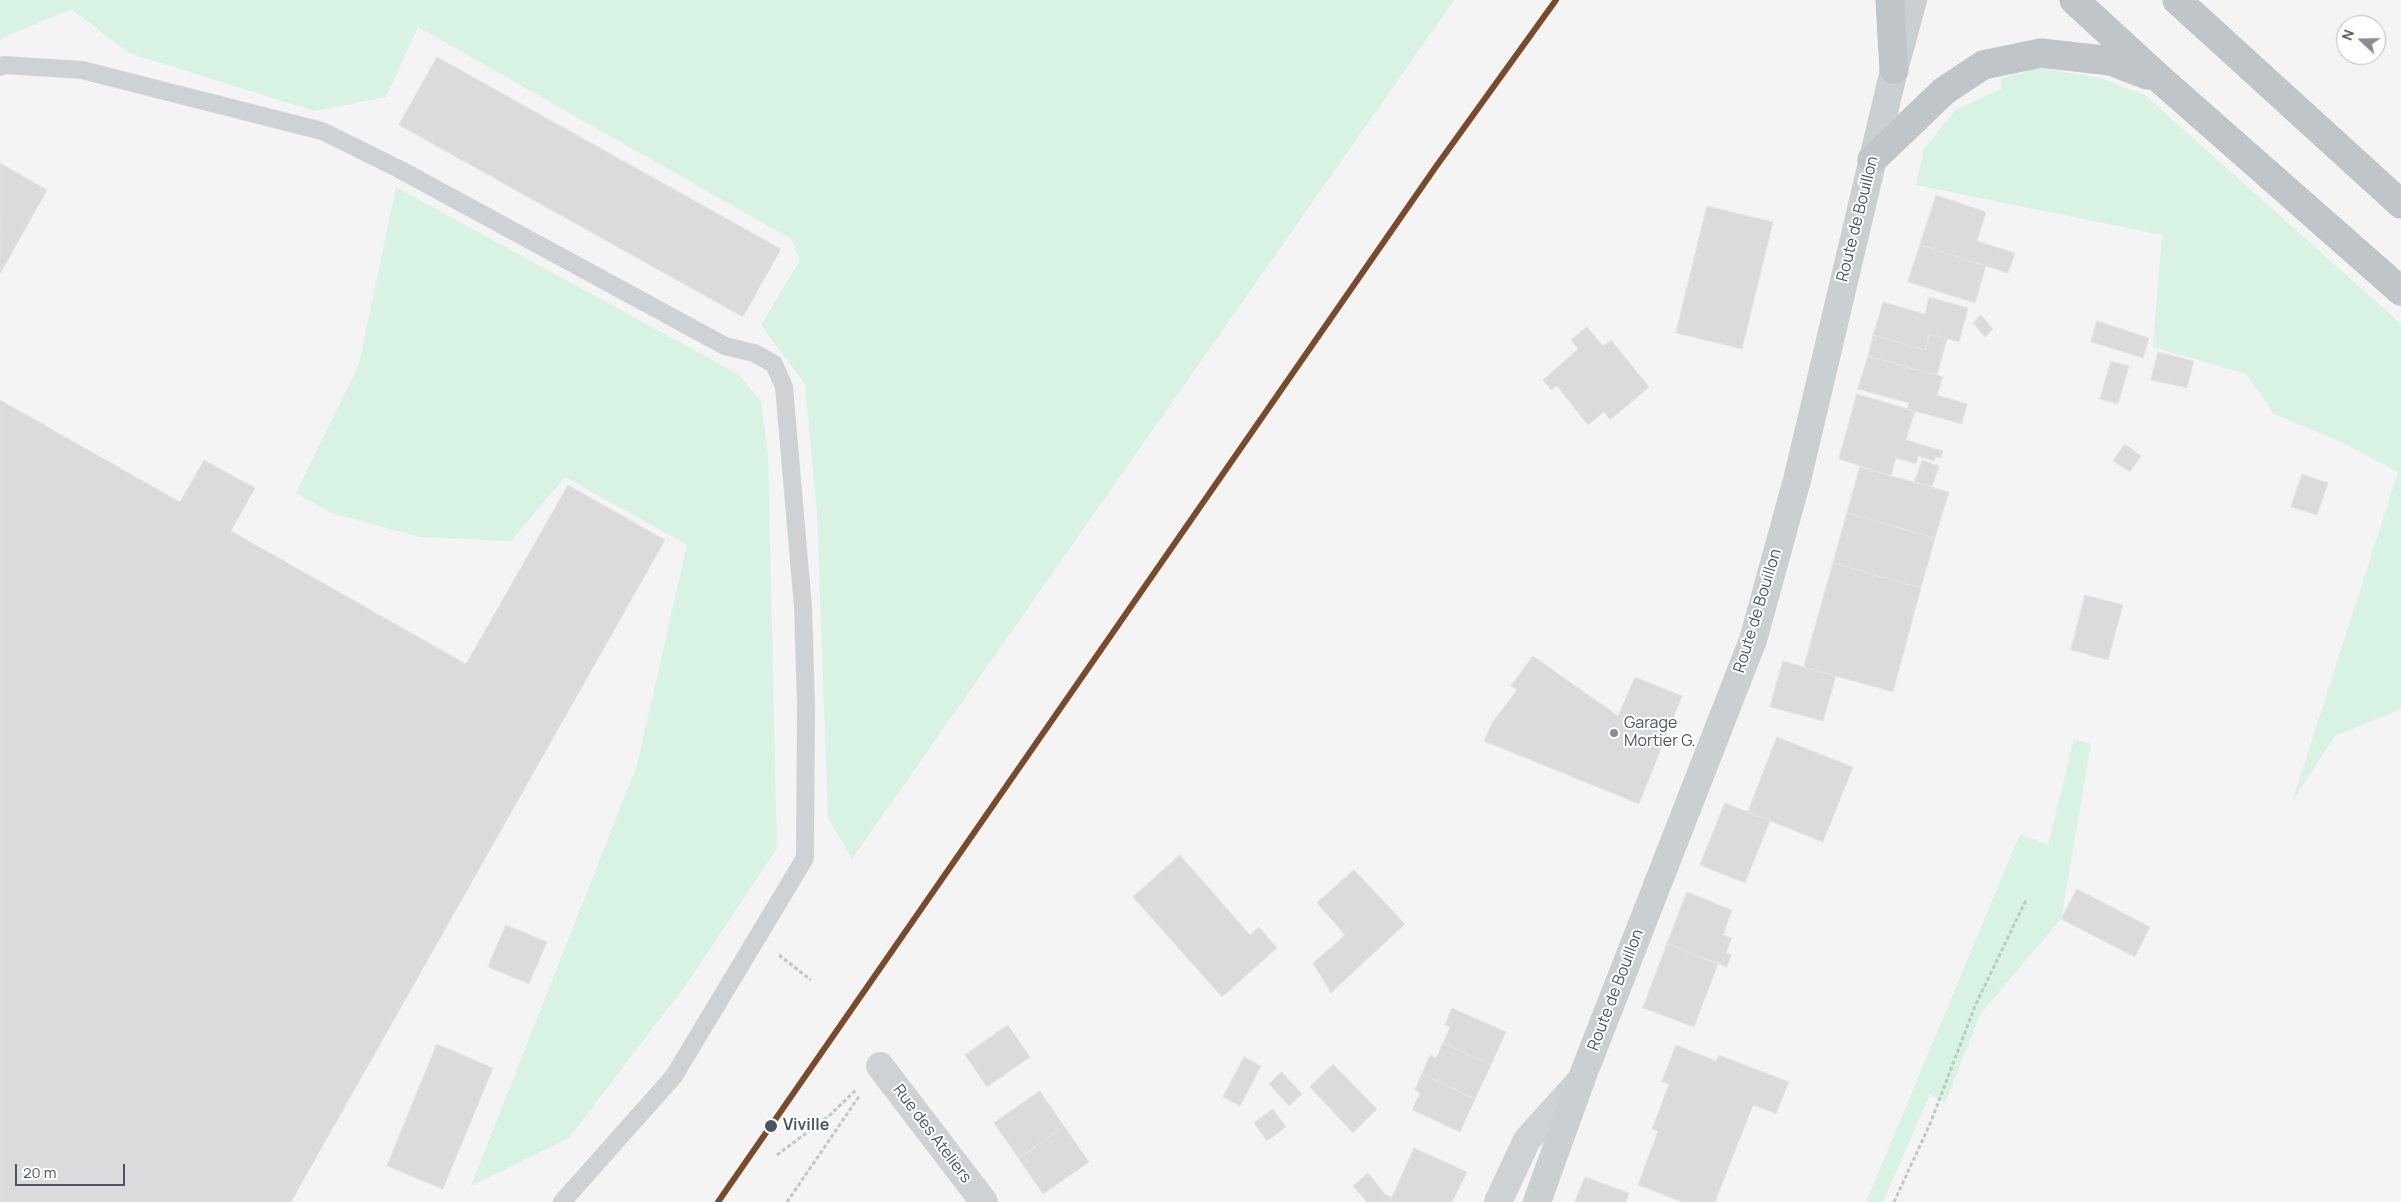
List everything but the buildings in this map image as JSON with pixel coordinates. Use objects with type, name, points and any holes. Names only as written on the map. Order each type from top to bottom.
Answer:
[{"type":"highway","points":[[1890,0],[1894,70]]},
{"type":"highway","points":[[2074,0],[2160,79],[2401,290]]},
{"type":"highway","points":[[2177,0],[2401,204]]},
{"type":"highway","points":[[1872,160],[1944,90],[1983,65],[2041,53],[2111,61],[2160,79]]},
{"type":"main road","name":"Route de Bouillon","points":[[1537,1202],[1581,1080],[1753,640],[1797,480],[1872,160],[1913,0]]},
{"type":"street","name":"Rue des Ateliers","points":[[880,1066],[984,1202]]},
{"type":"street","points":[[1498,1202],[1527,1140],[1581,1080]]},
{"type":"lane","points":[[0,67],[4,65],[82,70],[322,131],[399,169],[725,346],[754,353],[774,364],[784,387],[803,607],[806,704],[805,858],[674,1076],[562,1202]]},
{"type":"path","points":[[1894,1202],[1930,1124],[1975,1006],[2026,900]]},
{"type":"path","points":[[757,938],[811,980]]},
{"type":"path","points":[[777,1155],[829,1116],[880,1066]]},
{"type":"path","points":[[788,1202],[880,1066]]},
{"type":"green space","points":[[0,0],[1454,0],[852,859],[828,818],[817,514],[805,384],[761,325],[800,260],[791,239],[418,27],[386,97],[314,111],[129,53],[71,9],[0,39]]},
{"type":"green space","points":[[2041,68],[2101,78],[2146,96],[2401,324],[2401,709],[2335,736],[2292,802],[2398,472],[2339,441],[2274,414],[2246,374],[2153,347],[2162,235],[1916,185],[1924,149],[1955,110],[2001,89],[2001,78]]},
{"type":"green space","points":[[396,187],[738,374],[761,401],[768,456],[777,848],[688,982],[569,1138],[471,1186],[637,765],[687,545],[565,477],[511,541],[420,537],[331,513],[296,493],[359,364]]},
{"type":"green space","points":[[2074,739],[2091,744],[2061,919],[1981,1013],[1945,1103],[1930,1094],[1883,1202],[1866,1202],[2020,834],[2048,845]]},
{"type":"transit line","points":[[718,1202],[1435,168],[1556,0]]},
{"type":"place","name":"Garage Mortier G.","points":[[1614,733]]},
{"type":"place","name":"Viville","points":[[771,1126]]}]
